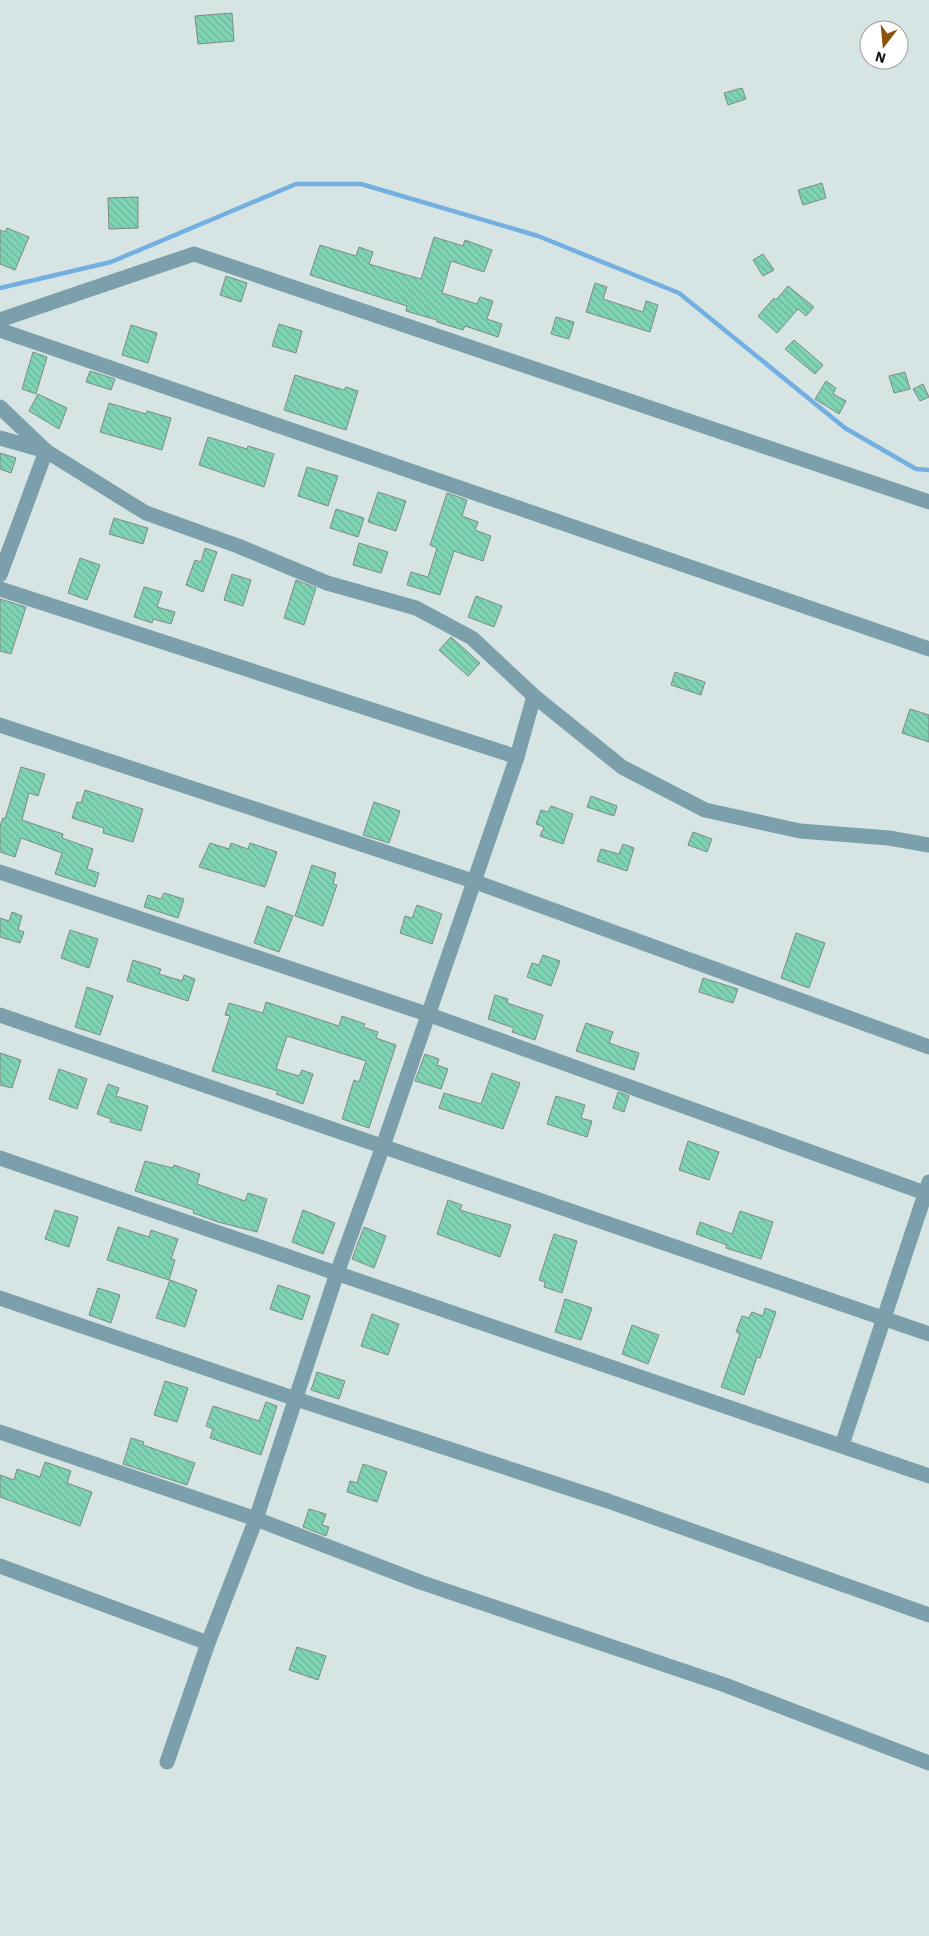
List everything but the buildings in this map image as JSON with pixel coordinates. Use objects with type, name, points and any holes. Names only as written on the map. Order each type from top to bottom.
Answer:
[{"type":"street","points":[[0,320],[194,254],[929,502]]},
{"type":"street","points":[[0,330],[929,649]]},
{"type":"street","points":[[0,407],[46,451],[146,513],[238,546],[327,582],[416,608],[472,638],[534,696],[622,767],[704,810],[800,831],[889,838],[929,845]]},
{"type":"street","points":[[0,438],[46,451]]},
{"type":"street","points":[[0,575],[46,451]]},
{"type":"street","points":[[0,589],[517,757]]},
{"type":"street","points":[[167,1762],[208,1644],[256,1519],[337,1273],[383,1146],[517,757],[534,696]]},
{"type":"street","points":[[0,725],[473,881],[929,1047]]},
{"type":"street","points":[[0,872],[427,1014],[927,1188],[842,1445]]},
{"type":"street","points":[[0,1015],[929,1334]]},
{"type":"street","points":[[0,1158],[929,1476]]},
{"type":"street","points":[[0,1298],[296,1399],[608,1501],[929,1615]]},
{"type":"street","points":[[0,1432],[256,1519],[420,1582],[725,1685],[929,1763]]},
{"type":"street","points":[[0,1566],[208,1644]]},
{"type":"waterway","points":[[0,288],[111,262],[296,184],[361,184],[538,236],[679,293],[845,428],[916,469],[929,470]]}]
